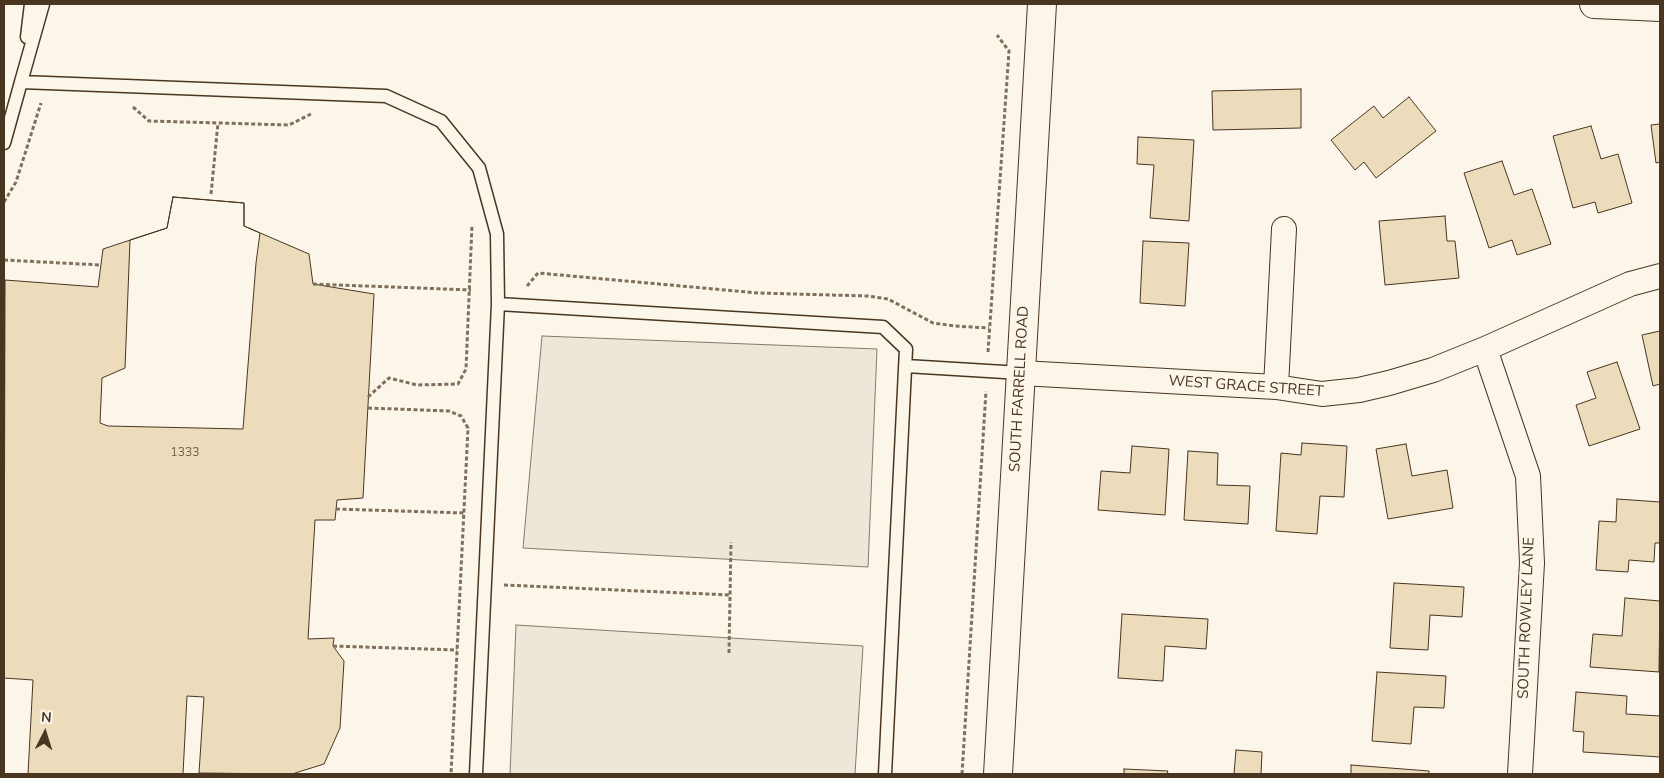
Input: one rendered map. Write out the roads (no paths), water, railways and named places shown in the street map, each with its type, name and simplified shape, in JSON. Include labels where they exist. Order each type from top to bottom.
[{"type":"street","name":"SOUTH FARRELL ROAD","points":[[998,774],[1042,4]]},
{"type":"street","points":[[1594,4],[1660,7]]},
{"type":"street","points":[[1276,387],[1284,229]]},
{"type":"street","name":"WEST GRACE STREET","points":[[1021,373],[1276,387],[1322,394],[1359,390],[1390,383],[1424,372],[1485,349],[1630,284],[1660,276]]},
{"type":"street","name":"SOUTH ROWLEY LANE","points":[[1485,349],[1528,476],[1532,563],[1520,774]]},
{"type":"lane","points":[[21,82],[31,4]]},
{"type":"lane","points":[[4,144],[43,4]]},
{"type":"lane","points":[[21,82],[386,96],[441,121],[479,168],[497,234],[498,304],[476,774]]},
{"type":"lane","points":[[498,304],[883,327],[906,349],[886,774]]},
{"type":"lane","points":[[906,366],[1021,373]]}]
